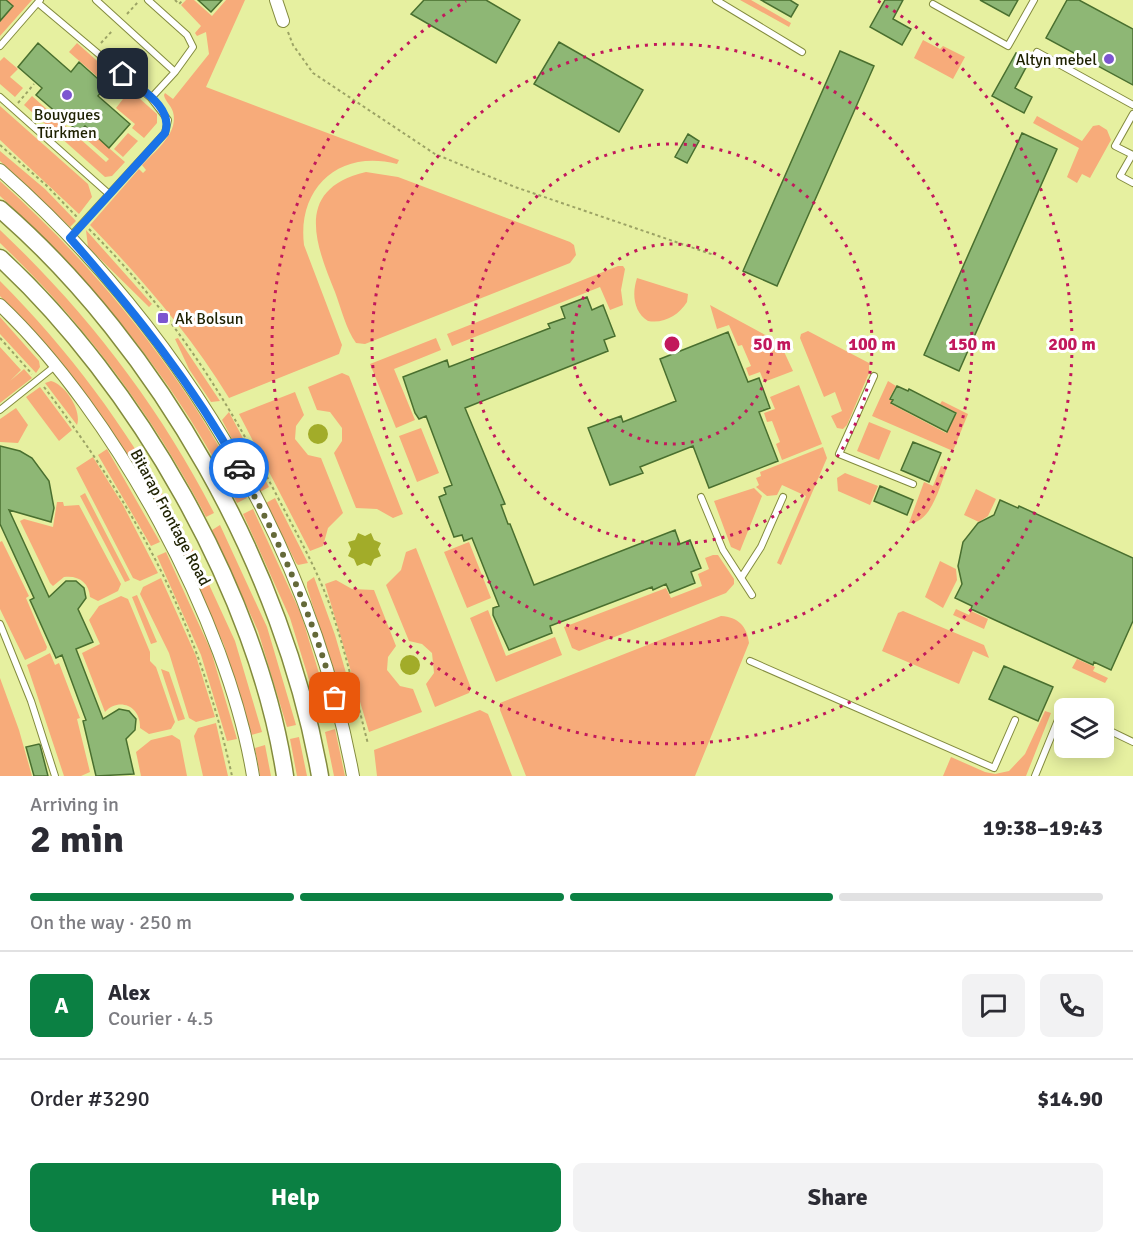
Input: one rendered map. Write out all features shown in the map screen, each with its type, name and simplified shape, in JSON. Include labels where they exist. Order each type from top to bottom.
[{"type":"main road","points":[[0,209],[49,255],[115,331],[164,399],[214,483],[262,577],[274,607],[305,704],[320,776]]},
{"type":"main road","points":[[0,258],[32,290],[102,372],[155,450],[186,504],[219,568],[254,654],[274,718],[285,776]]},
{"type":"street","points":[[276,0],[283,21]]},
{"type":"street","points":[[0,170],[70,238],[130,306],[209,414],[242,474],[306,607],[333,690],[353,776]]},
{"type":"street","name":"Bitarap Frontage Road","points":[[0,305],[55,366],[119,455],[175,555],[210,631],[231,685],[253,776]]},
{"type":"lane","points":[[96,0],[176,72]]},
{"type":"lane","points":[[148,0],[192,41],[191,52],[176,72],[151,98]]},
{"type":"lane","points":[[716,0],[802,52]]},
{"type":"lane","points":[[933,4],[1008,46],[1034,0]]},
{"type":"lane","points":[[0,46],[39,1],[151,98],[168,120],[165,133],[70,238]]},
{"type":"lane","points":[[1037,52],[1133,105]]},
{"type":"lane","points":[[0,98],[109,194]]},
{"type":"lane","points":[[1133,114],[1115,146],[1132,155],[1120,176],[1133,183]]},
{"type":"lane","points":[[0,410],[55,366]]},
{"type":"lane","points":[[874,376],[839,454],[913,484]]},
{"type":"lane","points":[[701,496],[723,550],[752,595]]},
{"type":"lane","points":[[741,578],[761,547],[783,497]]},
{"type":"lane","points":[[0,624],[31,701],[55,776]]},
{"type":"lane","points":[[750,661],[994,768],[1015,720]]},
{"type":"lane","points":[[1035,776],[1054,730]]},
{"type":"lane","points":[[1114,733],[1133,742]]},
{"type":"path","points":[[175,0],[179,4],[183,0]]},
{"type":"path","points":[[283,21],[293,45],[313,74],[435,154],[515,187],[714,255]]},
{"type":"path","points":[[20,100],[34,84]]},
{"type":"path","points":[[0,338],[37,380],[115,485],[164,578],[206,675],[232,776]]},
{"type":"shaded area","points":[[6,0],[32,0],[0,36],[0,22],[13,6]]},
{"type":"shaded area","points":[[186,0],[194,0],[212,16],[226,0],[245,0],[206,87],[399,160],[397,164],[376,161],[357,162],[341,168],[326,177],[315,190],[308,206],[304,224],[304,245],[342,345],[339,354],[229,398],[198,351],[164,307],[90,225],[139,169],[143,173],[146,170],[142,165],[165,141],[173,127],[173,112],[165,93],[173,99],[209,54],[206,32],[197,36],[195,33],[201,26],[181,5]]},
{"type":"shaded area","points":[[740,0],[751,0],[791,23],[789,27]]},
{"type":"shaded area","points":[[923,40],[940,49],[943,46],[965,57],[953,79],[914,58]]},
{"type":"shaded area","points":[[77,43],[157,114],[157,123],[144,138],[132,128],[135,124],[116,108],[123,99],[69,52]]},
{"type":"shaded area","points":[[4,57],[18,69],[10,77],[23,88],[15,97],[0,84],[0,61]]},
{"type":"shaded area","points":[[32,96],[106,162],[109,159],[80,134],[86,128],[125,162],[112,176],[105,177],[24,105]]},
{"type":"shaded area","points":[[0,106],[88,184],[92,197],[79,214],[0,140]]},
{"type":"shaded area","points":[[1037,116],[1082,141],[1093,126],[1099,125],[1107,130],[1111,140],[1090,178],[1082,174],[1077,183],[1067,177],[1079,148],[1033,123]]},
{"type":"shaded area","points":[[128,133],[138,141],[123,157],[114,149]]},
{"type":"shaded area","points":[[0,151],[45,189],[76,221],[70,227],[0,161]]},
{"type":"shaded area","points":[[366,172],[398,177],[570,242],[574,245],[576,255],[570,263],[365,344],[356,343],[321,255],[316,220],[319,205],[328,191],[343,180]]},
{"type":"shaded area","points":[[0,181],[72,251],[138,328],[197,410],[247,498],[237,503],[189,418],[162,377],[133,338],[69,264],[0,196]]},
{"type":"shaded area","points":[[0,230],[62,293],[119,362],[170,435],[214,513],[206,517],[163,442],[114,371],[60,305],[0,243]]},
{"type":"shaded area","points":[[86,230],[152,304],[149,307],[88,247]]},
{"type":"shaded area","points":[[618,266],[623,266],[625,269],[621,290],[623,305],[610,310],[600,287],[452,346],[447,334]]},
{"type":"shaded area","points":[[637,278],[688,294],[687,302],[670,318],[654,322],[648,321],[639,313],[635,302],[634,290]]},
{"type":"shaded area","points":[[0,281],[53,338],[100,398],[143,462],[182,529],[172,534],[136,470],[95,409],[50,352],[0,296]]},
{"type":"shaded area","points":[[710,305],[780,343],[793,371],[764,382],[760,372],[749,376],[746,368],[751,366],[742,345],[738,346],[729,325],[717,329]]},
{"type":"shaded area","points":[[0,317],[39,361],[40,367],[36,373],[0,334]]},
{"type":"shaded area","points":[[808,331],[869,363],[869,373],[847,425],[843,429],[837,428],[831,416],[842,411],[835,392],[824,397],[800,338],[801,334]]},
{"type":"shaded area","points":[[178,338],[220,401],[211,402],[189,369],[175,339]]},
{"type":"shaded area","points":[[436,338],[441,350],[394,369],[415,420],[396,428],[370,364]]},
{"type":"shaded area","points":[[0,347],[21,370],[10,381],[24,369],[32,378],[0,403]]},
{"type":"shaded area","points":[[342,373],[349,376],[403,514],[393,518],[377,509],[356,508],[334,453],[342,441],[342,428],[330,412],[317,410],[308,387]]},
{"type":"shaded area","points":[[51,381],[57,383],[72,399],[77,413],[77,425],[45,383]]},
{"type":"shaded area","points":[[888,381],[896,386],[889,399],[892,400],[891,404],[946,433],[957,413],[940,404],[942,401],[968,414],[953,451],[872,416]]},
{"type":"shaded area","points":[[799,385],[822,444],[782,460],[776,444],[780,442],[772,421],[767,422],[764,413],[775,409],[770,397]]},
{"type":"shaded area","points":[[40,387],[72,430],[59,441],[26,397]]},
{"type":"shaded area","points":[[295,392],[304,415],[296,426],[295,439],[308,455],[321,458],[343,513],[328,528],[323,546],[310,551],[239,414]]},
{"type":"shaded area","points":[[16,408],[28,425],[18,443],[0,442],[0,419]]},
{"type":"shaded area","points":[[229,412],[269,487],[260,492],[222,420]]},
{"type":"shaded area","points":[[869,422],[891,431],[879,460],[857,451]]},
{"type":"shaded area","points":[[318,424],[325,427],[328,434],[325,441],[318,444],[311,441],[308,434],[311,427]]},
{"type":"shaded area","points":[[421,428],[439,473],[417,482],[399,436]]},
{"type":"shaded area","points":[[823,447],[827,458],[781,565],[777,563],[806,496],[782,485],[777,495],[767,496],[756,487],[759,485],[756,478],[761,476],[760,472]]},
{"type":"shaded area","points":[[107,449],[160,542],[151,546],[98,455]]},
{"type":"shaded area","points":[[93,457],[123,505],[158,573],[140,581],[133,578],[76,468]]},
{"type":"shaded area","points":[[941,466],[947,468],[929,511],[917,522],[909,523],[924,482],[933,486]]},
{"type":"shaded area","points":[[845,473],[878,486],[870,505],[838,491],[837,478]]},
{"type":"shaded area","points":[[754,488],[762,496],[740,551],[731,547],[714,501]]},
{"type":"shaded area","points":[[976,489],[996,499],[988,516],[979,522],[964,515]]},
{"type":"shaded area","points":[[85,493],[130,580],[125,582],[80,496]]},
{"type":"shaded area","points":[[275,498],[308,563],[298,565],[296,563],[266,503]]},
{"type":"shaded area","points":[[57,502],[63,502],[64,506],[79,505],[121,584],[118,591],[98,601],[90,597],[88,588],[82,581],[74,577],[64,577],[53,586],[50,583],[20,521],[24,519],[53,527]]},
{"type":"shaded area","points":[[253,509],[301,614],[332,716],[321,719],[290,618],[243,514]]},
{"type":"shaded area","points":[[220,525],[267,627],[296,725],[287,727],[258,631],[212,530]]},
{"type":"shaded area","points":[[358,533],[365,536],[371,533],[374,540],[381,543],[378,549],[381,556],[374,559],[371,566],[364,563],[357,566],[354,559],[348,556],[351,549],[348,542],[355,540]]},
{"type":"shaded area","points":[[2,541],[29,596],[26,598],[47,647],[46,650],[25,660],[0,609],[0,542]]},
{"type":"shaded area","points":[[189,541],[235,641],[262,732],[251,735],[224,645],[179,546]]},
{"type":"shaded area","points":[[469,542],[491,598],[467,608],[444,552]]},
{"type":"shaded area","points":[[416,548],[471,688],[469,693],[435,707],[426,684],[434,673],[432,653],[422,644],[409,641],[386,585],[401,570],[406,552]]},
{"type":"shaded area","points":[[166,552],[211,651],[237,739],[227,741],[201,655],[157,556]]},
{"type":"shaded area","points":[[718,555],[734,579],[734,584],[726,593],[579,651],[572,648],[564,627],[666,588],[671,598],[702,586],[698,574],[709,569],[705,558]]},
{"type":"shaded area","points":[[940,561],[956,569],[957,580],[943,608],[925,597]]},
{"type":"shaded area","points":[[314,577],[335,635],[357,711],[346,714],[307,587],[307,582]]},
{"type":"shaded area","points":[[161,578],[196,656],[215,717],[196,722],[189,718],[169,653],[140,594],[143,587]]},
{"type":"shaded area","points":[[336,580],[352,589],[374,590],[396,646],[388,657],[387,670],[400,686],[413,689],[422,712],[369,732],[325,584]]},
{"type":"shaded area","points":[[137,595],[157,642],[151,644],[132,597]]},
{"type":"shaded area","points":[[121,596],[128,599],[150,652],[150,661],[156,667],[175,722],[171,729],[149,734],[140,728],[137,714],[128,706],[117,705],[105,712],[82,653],[100,644],[89,620],[99,606]]},
{"type":"shaded area","points":[[956,609],[969,615],[971,611],[988,619],[984,629],[953,615]]},
{"type":"shaded area","points":[[488,610],[506,656],[555,637],[562,655],[496,682],[470,618]]},
{"type":"shaded area","points":[[903,611],[984,645],[989,658],[973,651],[959,684],[882,651],[898,613]]},
{"type":"shaded area","points":[[721,616],[737,620],[744,627],[749,643],[695,776],[526,776],[500,710],[500,703]]},
{"type":"shaded area","points":[[50,653],[55,665],[59,663],[80,718],[77,719],[90,772],[81,776],[64,776],[27,665]]},
{"type":"shaded area","points":[[410,655],[417,658],[420,665],[417,672],[410,675],[403,672],[400,665],[403,658]]},
{"type":"shaded area","points":[[1077,659],[1095,667],[1093,671],[1108,678],[1105,683],[1072,668]]},
{"type":"shaded area","points":[[161,669],[169,672],[185,719],[178,721]]},
{"type":"shaded area","points":[[0,678],[19,730],[32,776],[0,776]]},
{"type":"shaded area","points":[[480,710],[488,714],[512,776],[377,776],[374,750]]},
{"type":"shaded area","points":[[1045,711],[1051,713],[1026,776],[943,776],[951,757],[985,772],[995,774],[1009,771],[1025,754]]},
{"type":"shaded area","points":[[216,723],[228,776],[203,776],[194,736],[198,728]]},
{"type":"shaded area","points":[[335,729],[345,776],[334,776],[325,732]]},
{"type":"shaded area","points":[[172,735],[180,740],[187,776],[141,776],[136,752],[151,740]]},
{"type":"shaded area","points":[[299,737],[307,776],[297,776],[290,739]]},
{"type":"shaded area","points":[[265,745],[271,776],[260,776],[255,748]]},
{"type":"building","points":[[0,0],[6,0],[13,6],[0,21]]},
{"type":"building","points":[[198,0],[222,0],[211,12]]},
{"type":"building","points":[[424,0],[486,0],[520,20],[496,63],[411,14]]},
{"type":"building","points":[[761,0],[790,0],[798,5],[791,17]]},
{"type":"building","points":[[885,0],[903,0],[893,19],[911,29],[902,45],[870,27]]},
{"type":"building","points":[[980,0],[1018,0],[1009,16]]},
{"type":"building","name":"Altyn mebel","points":[[1067,0],[1079,0],[1133,29],[1133,85],[1046,38]]},
{"type":"building","points":[[559,42],[643,90],[619,132],[534,84]]},
{"type":"building","name":"Bouygues Türkmen","points":[[38,43],[71,72],[79,62],[106,86],[98,96],[130,124],[109,148],[85,126],[79,132],[36,95],[42,88],[18,67]]},
{"type":"building","points":[[840,51],[874,66],[777,286],[743,271]]},
{"type":"building","points":[[1016,53],[1030,60],[1015,88],[1032,97],[1024,113],[992,96]]},
{"type":"building","points":[[1022,133],[1057,149],[959,371],[924,355]]},
{"type":"building","points":[[688,134],[699,141],[687,163],[675,157]]},
{"type":"building","points":[[587,297],[592,310],[603,305],[615,336],[604,340],[608,351],[465,408],[505,504],[501,505],[508,524],[510,524],[534,585],[675,530],[680,544],[690,540],[701,568],[691,572],[695,583],[670,593],[666,584],[653,590],[652,587],[550,626],[552,633],[509,650],[493,615],[493,608],[499,606],[472,538],[464,541],[462,535],[454,537],[439,497],[446,494],[444,488],[452,485],[426,416],[419,419],[415,413],[403,377],[447,360],[449,367],[550,328],[548,324],[565,318],[561,307]]},
{"type":"building","points":[[728,332],[748,382],[759,378],[770,408],[759,412],[778,461],[709,488],[693,446],[640,467],[643,473],[610,485],[588,428],[621,416],[623,422],[676,401],[660,359]]},
{"type":"building","points":[[897,386],[908,391],[909,389],[956,413],[947,432],[891,403],[893,400],[890,399]]},
{"type":"building","points":[[913,442],[941,453],[929,482],[901,470]]},
{"type":"building","points":[[0,446],[20,451],[32,458],[49,481],[54,508],[51,522],[9,510],[49,597],[66,581],[76,581],[84,588],[86,598],[78,609],[93,642],[76,649],[103,719],[119,709],[129,711],[136,719],[135,730],[126,739],[134,774],[96,776],[83,721],[86,720],[62,655],[56,658],[30,600],[34,598],[0,524]]},
{"type":"building","points":[[880,486],[913,500],[907,515],[874,501]]},
{"type":"building","points":[[1000,500],[1018,508],[1019,506],[1133,558],[1133,621],[1111,670],[1094,662],[1093,665],[971,609],[972,606],[955,598],[962,584],[958,566],[963,542],[978,523],[994,515]]},
{"type":"building","points":[[1004,666],[1053,687],[1038,721],[989,699]]},
{"type":"building","points":[[39,744],[48,776],[34,776],[26,747]]},
{"type":"way so far","points":[[239,468],[296,580],[335,698]]},
{"type":"place","name":"Altyn mebel","points":[[1109,59]]},
{"type":"place","name":"Bouygues Türkmen","points":[[67,95]]},
{"type":"place","name":"Ak Bolsun","points":[[163,318]]},
{"type":"route","points":[[123,74],[157,103],[168,120],[168,125],[165,133],[70,238],[130,306],[184,377],[209,414],[239,468]]}]
